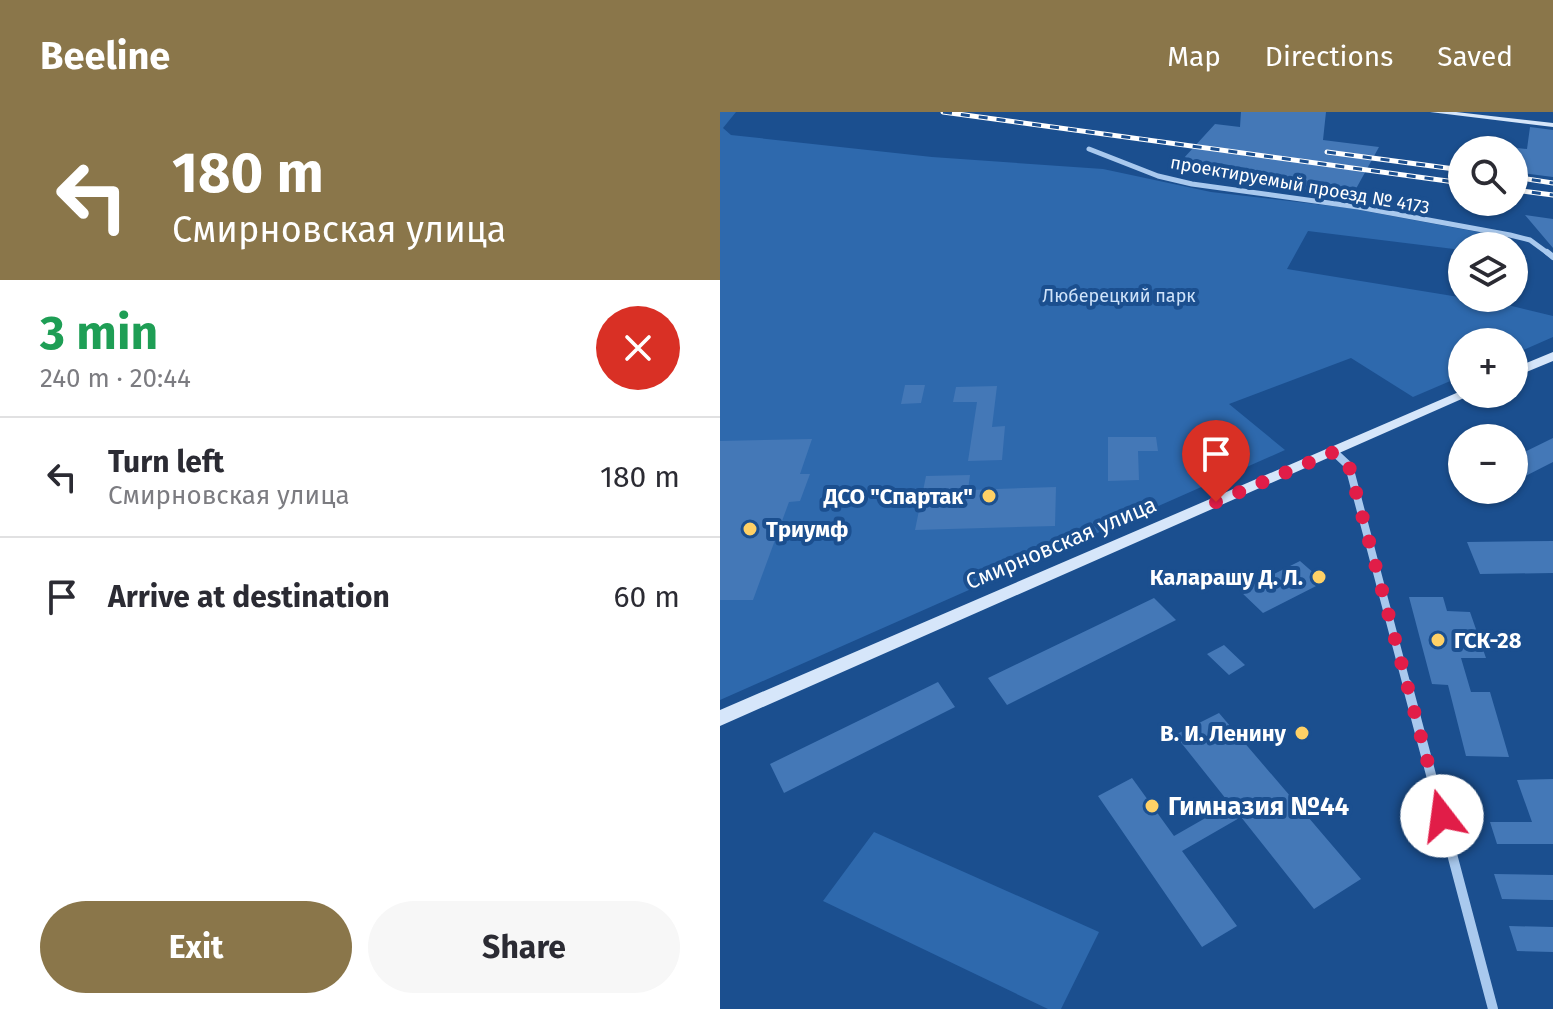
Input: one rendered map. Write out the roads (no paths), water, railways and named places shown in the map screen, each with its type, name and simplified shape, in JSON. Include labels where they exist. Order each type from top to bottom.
[{"type":"main road","points":[[1434,112],[1553,125]]},
{"type":"main road","points":[[1528,367],[1553,356]]},
{"type":"main road","name":"Смирновская улица","points":[[720,718],[1448,402]]},
{"type":"street","name":"проектируемый проезд № 4173","points":[[1089,149],[1108,152],[1141,170],[1170,179],[1231,191],[1357,207],[1510,235],[1530,240],[1553,257]]},
{"type":"street","points":[[1334,452],[1349,466],[1493,1009]]},
{"type":"railway","points":[[943,112],[1448,181]]},
{"type":"railway","points":[[1327,152],[1448,168]]},
{"type":"railway","points":[[1528,179],[1553,183]]},
{"type":"railway","points":[[1528,192],[1553,195]]},
{"type":"place","name":"ДСО \"Спартак\"","points":[[989,496]]},
{"type":"place","name":"Триумф","points":[[750,529]]},
{"type":"place","name":"Каларашу Д. Л.","points":[[1319,577]]},
{"type":"place","name":"ГСК-28","points":[[1438,640]]},
{"type":"place","name":"В. И. Ленину","points":[[1302,733]]},
{"type":"place","name":"Гимназия №44","points":[[1152,806]]},
{"type":"park label","name":"Люберецкий парк","points":[[1119,296]]}]
